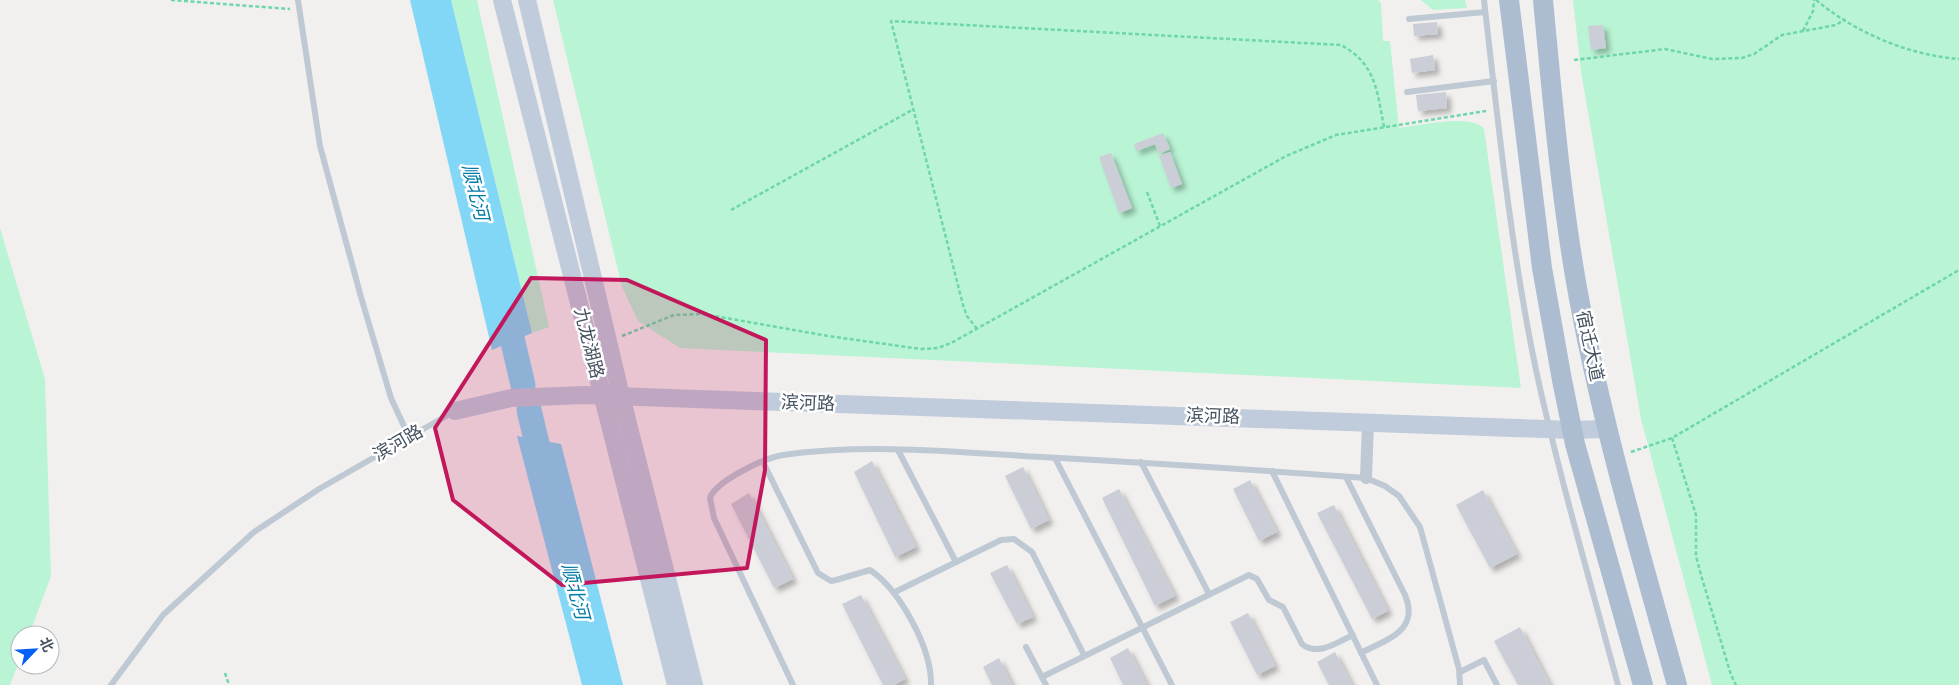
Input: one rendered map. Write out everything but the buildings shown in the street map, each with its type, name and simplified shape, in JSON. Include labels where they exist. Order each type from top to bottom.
[{"type":"main road","name":"宿迁大道","points":[[1509,0],[1542,268],[1572,430],[1642,685]]},
{"type":"main road","name":"宿迁大道","points":[[1543,0],[1558,148],[1576,282],[1607,429],[1677,685]]},
{"type":"street","name":"九龙湖路","points":[[502,0],[676,685]]},
{"type":"street","name":"九龙湖路","points":[[527,0],[621,396],[694,685]]},
{"type":"street","name":"滨河路","points":[[455,411],[511,398],[621,396],[1572,430],[1607,429]]},
{"type":"street","points":[[1366,478],[1368,422]]},
{"type":"lane","points":[[298,0],[320,146],[391,398],[409,437]]},
{"type":"lane","points":[[1484,0],[1520,280],[1550,429],[1618,685]]},
{"type":"lane","points":[[1409,19],[1485,12]]},
{"type":"lane","points":[[1407,92],[1494,81]]},
{"type":"lane","name":"滨河路","points":[[111,685],[163,615],[254,532],[319,489],[455,411]]},
{"type":"lane","points":[[793,685],[714,518],[710,506],[710,498],[717,486],[762,462],[781,456],[873,449],[1141,462],[1366,478],[1385,486],[1399,496],[1420,527],[1460,672],[1460,685]]},
{"type":"lane","points":[[898,450],[956,562]]},
{"type":"lane","points":[[1055,458],[1172,685]]},
{"type":"lane","points":[[762,462],[818,573],[831,581],[870,570],[895,592],[925,648],[930,666],[931,685]]},
{"type":"lane","points":[[1141,462],[1210,594]]},
{"type":"lane","points":[[1272,471],[1377,685]]},
{"type":"lane","points":[[1346,477],[1405,595],[1410,611],[1406,625],[1398,633],[1361,653]]},
{"type":"lane","points":[[895,592],[1002,540],[1008,538],[1021,542],[1032,552],[1084,655]]},
{"type":"lane","points":[[1042,677],[1243,578],[1253,576],[1269,600],[1283,607],[1306,648],[1311,650],[1325,648],[1353,635]]},
{"type":"lane","points":[[1026,647],[1046,685]]},
{"type":"lane","points":[[1460,672],[1484,660],[1497,685]]},
{"type":"path","points":[[172,0],[299,10]]},
{"type":"path","points":[[1803,31],[1813,11],[1815,0],[1845,20],[1880,39],[1921,53],[1959,59]]},
{"type":"path","points":[[1574,60],[1664,49],[1712,59],[1742,58],[1754,54],[1782,35],[1836,24],[1845,20]]},
{"type":"path","points":[[977,329],[967,316],[963,305],[891,21],[1341,46],[1358,54],[1368,70],[1376,89],[1384,127]]},
{"type":"path","points":[[731,210],[914,109]]},
{"type":"path","points":[[608,342],[674,315],[703,314],[828,336],[921,349],[938,348],[977,329],[1286,156],[1315,143],[1336,135],[1498,110]]},
{"type":"path","points":[[1147,192],[1160,226]]},
{"type":"path","points":[[1615,458],[1672,438],[1959,270]]},
{"type":"path","points":[[1672,438],[1696,515],[1696,556],[1731,675],[1736,685]]},
{"type":"path","points":[[225,674],[229,685]]},
{"type":"highlighted area","points":[[531,278],[627,280],[766,340],[765,470],[747,568],[562,585],[453,500],[435,428]]},
{"type":"green space","points":[[451,0],[477,0],[549,327],[532,333]]},
{"type":"green space","points":[[553,0],[1378,0],[1381,3],[1383,41],[1390,41],[1399,128],[1457,121],[1478,124],[1484,129],[1521,388],[680,348],[638,321],[622,287]]},
{"type":"green space","points":[[1421,0],[1465,0],[1467,8],[1433,10]]},
{"type":"green space","points":[[1573,0],[1959,0],[1959,685],[1712,685],[1641,419],[1581,72]]},
{"type":"green space","points":[[0,228],[45,379],[51,576],[33,625],[10,625],[10,675],[14,675],[10,685],[0,685]]},
{"type":"water","points":[[410,0],[451,0],[532,333],[492,350]]},
{"type":"water","points":[[517,436],[561,444],[623,685],[582,685]]},
{"type":"waterway","name":"顺北河","points":[[505,308],[523,385]]},
{"type":"waterway","name":"顺北河","points":[[529,410],[544,473]]}]
